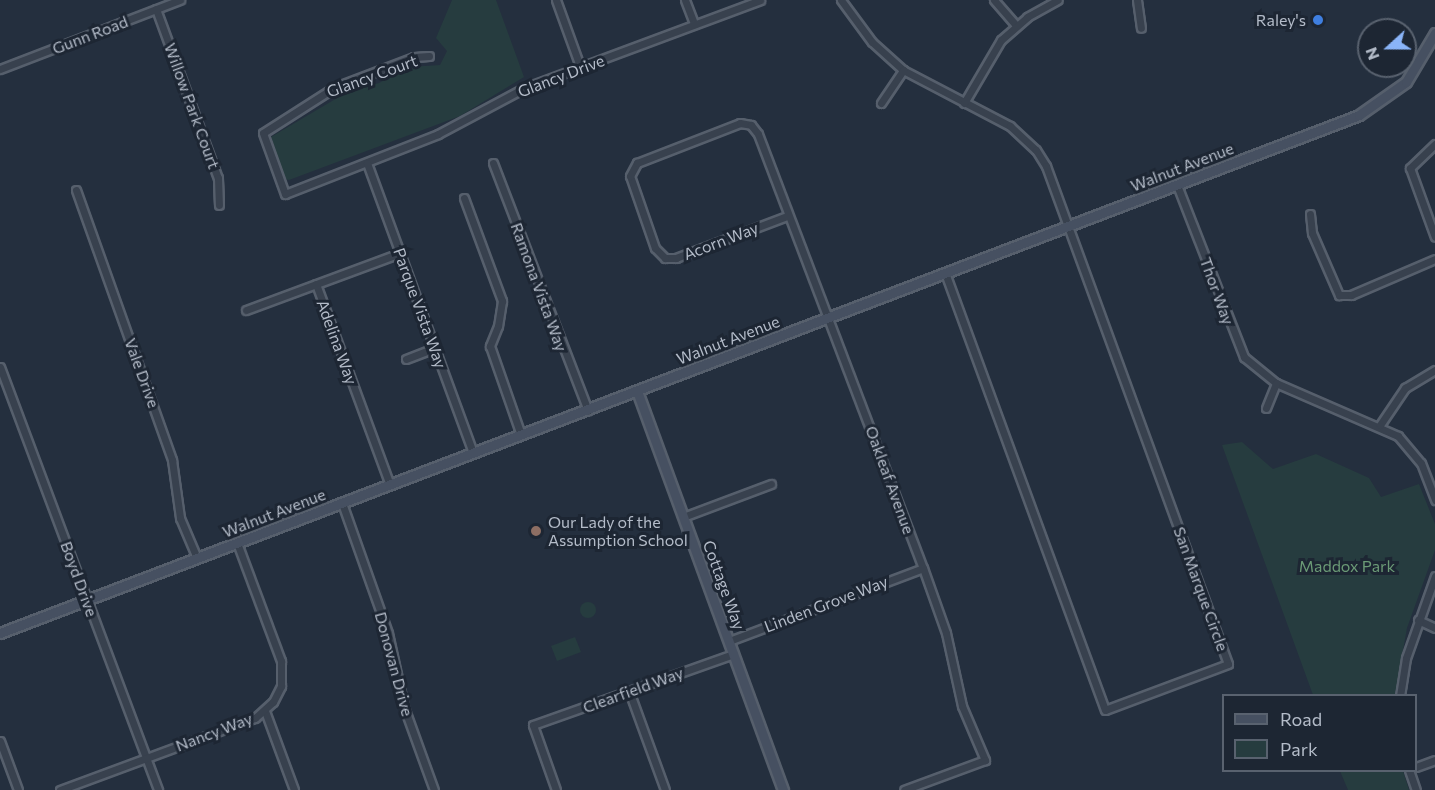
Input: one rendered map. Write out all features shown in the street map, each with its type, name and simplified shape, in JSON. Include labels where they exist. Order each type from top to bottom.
[{"type":"main road","name":"Walnut Avenue","points":[[0,633],[1372,109],[1410,78],[1435,33]]},
{"type":"main road","name":"Cottage Way","points":[[637,391],[783,790]]},
{"type":"street","name":"Gunn Road","points":[[0,69],[180,0]]},
{"type":"street","points":[[556,0],[581,69]]},
{"type":"street","points":[[685,0],[694,24]]},
{"type":"street","name":"Glancy Drive","points":[[367,163],[438,134],[524,88],[581,69],[760,0]]},
{"type":"street","points":[[841,0],[872,42],[903,70],[1010,126],[1036,150],[1070,226]]},
{"type":"street","points":[[994,0],[1016,25]]},
{"type":"street","points":[[964,103],[992,51],[1016,25],[1058,0]]},
{"type":"street","points":[[1137,0],[1140,28]]},
{"type":"street","name":"Willow Park Court","points":[[156,9],[218,178],[219,205]]},
{"type":"street","name":"Glancy Court","points":[[367,163],[285,194],[263,133],[335,87],[414,57],[429,57]]},
{"type":"street","points":[[881,103],[903,70]]},
{"type":"street","name":"Acorn Way","points":[[751,125],[740,123],[633,167],[630,182],[655,248],[665,258],[673,259],[787,216]]},
{"type":"street","name":"Oakleaf Avenue","points":[[751,125],[758,134],[946,633],[962,706],[985,760],[904,790]]},
{"type":"street","points":[[1435,144],[1410,168],[1435,237]]},
{"type":"street","name":"Parque Vista Way","points":[[367,163],[473,453]]},
{"type":"street","name":"Ramona Vista Way","points":[[494,163],[588,410]]},
{"type":"street","name":"Thor Way","points":[[1178,184],[1237,345],[1253,368],[1276,383],[1380,425],[1411,448],[1435,500]]},
{"type":"street","name":"Vale Drive","points":[[76,190],[172,460],[180,518],[197,558]]},
{"type":"street","points":[[464,198],[502,301],[498,326],[490,346],[521,435]]},
{"type":"street","points":[[1310,214],[1312,233],[1339,295],[1351,295],[1435,259]]},
{"type":"street","name":"San Marque Circle","points":[[945,273],[1105,710],[1228,663],[1070,226]]},
{"type":"street","name":"Adelina Way","points":[[390,485],[316,284],[400,253]]},
{"type":"street","points":[[246,310],[316,284]]},
{"type":"street","points":[[406,359],[435,348]]},
{"type":"street","name":"Boyd Drive","points":[[0,367],[158,790]]},
{"type":"street","points":[[1380,425],[1405,387],[1435,370]]},
{"type":"street","points":[[1266,408],[1276,383]]},
{"type":"street","points":[[683,517],[771,484]]},
{"type":"street","name":"Donovan Drive","points":[[342,503],[388,633],[405,710],[434,790]]},
{"type":"street","name":"Nancy Way","points":[[60,790],[265,711],[279,692],[282,668],[237,543]]},
{"type":"street","name":"Linden Grove Way","points":[[729,641],[922,568]]},
{"type":"street","points":[[1400,694],[1406,658],[1435,576]]},
{"type":"street","points":[[1418,620],[1435,628]]},
{"type":"street","name":"Clearfield Way","points":[[556,790],[533,725],[734,654]]},
{"type":"street","points":[[629,691],[665,790]]},
{"type":"street","points":[[265,711],[294,790]]},
{"type":"street","points":[[0,741],[18,790]]},
{"type":"street","points":[[1417,767],[1435,760]]},
{"type":"street","points":[[1409,772],[1416,790]]},
{"type":"green space","points":[[452,0],[496,0],[524,77],[460,116],[289,180],[285,179],[271,137],[349,91],[379,83],[409,67],[440,65],[447,51],[436,38]]},
{"type":"green space","name":"Maddox Park","points":[[1242,442],[1273,469],[1316,454],[1369,478],[1381,497],[1419,484],[1435,524],[1435,550],[1407,628],[1395,694],[1313,694],[1222,445]]},
{"type":"green space","points":[[585,602],[591,602],[596,610],[594,616],[585,618],[580,613],[580,607]]},
{"type":"green space","points":[[575,637],[581,652],[557,661],[551,646]]},
{"type":"green space","points":[[1340,772],[1403,772],[1409,790],[1348,790]]},
{"type":"place","name":"Raley's","points":[[1318,20]]},
{"type":"place","name":"Our Lady of the Assumption School","points":[[536,531]]}]
